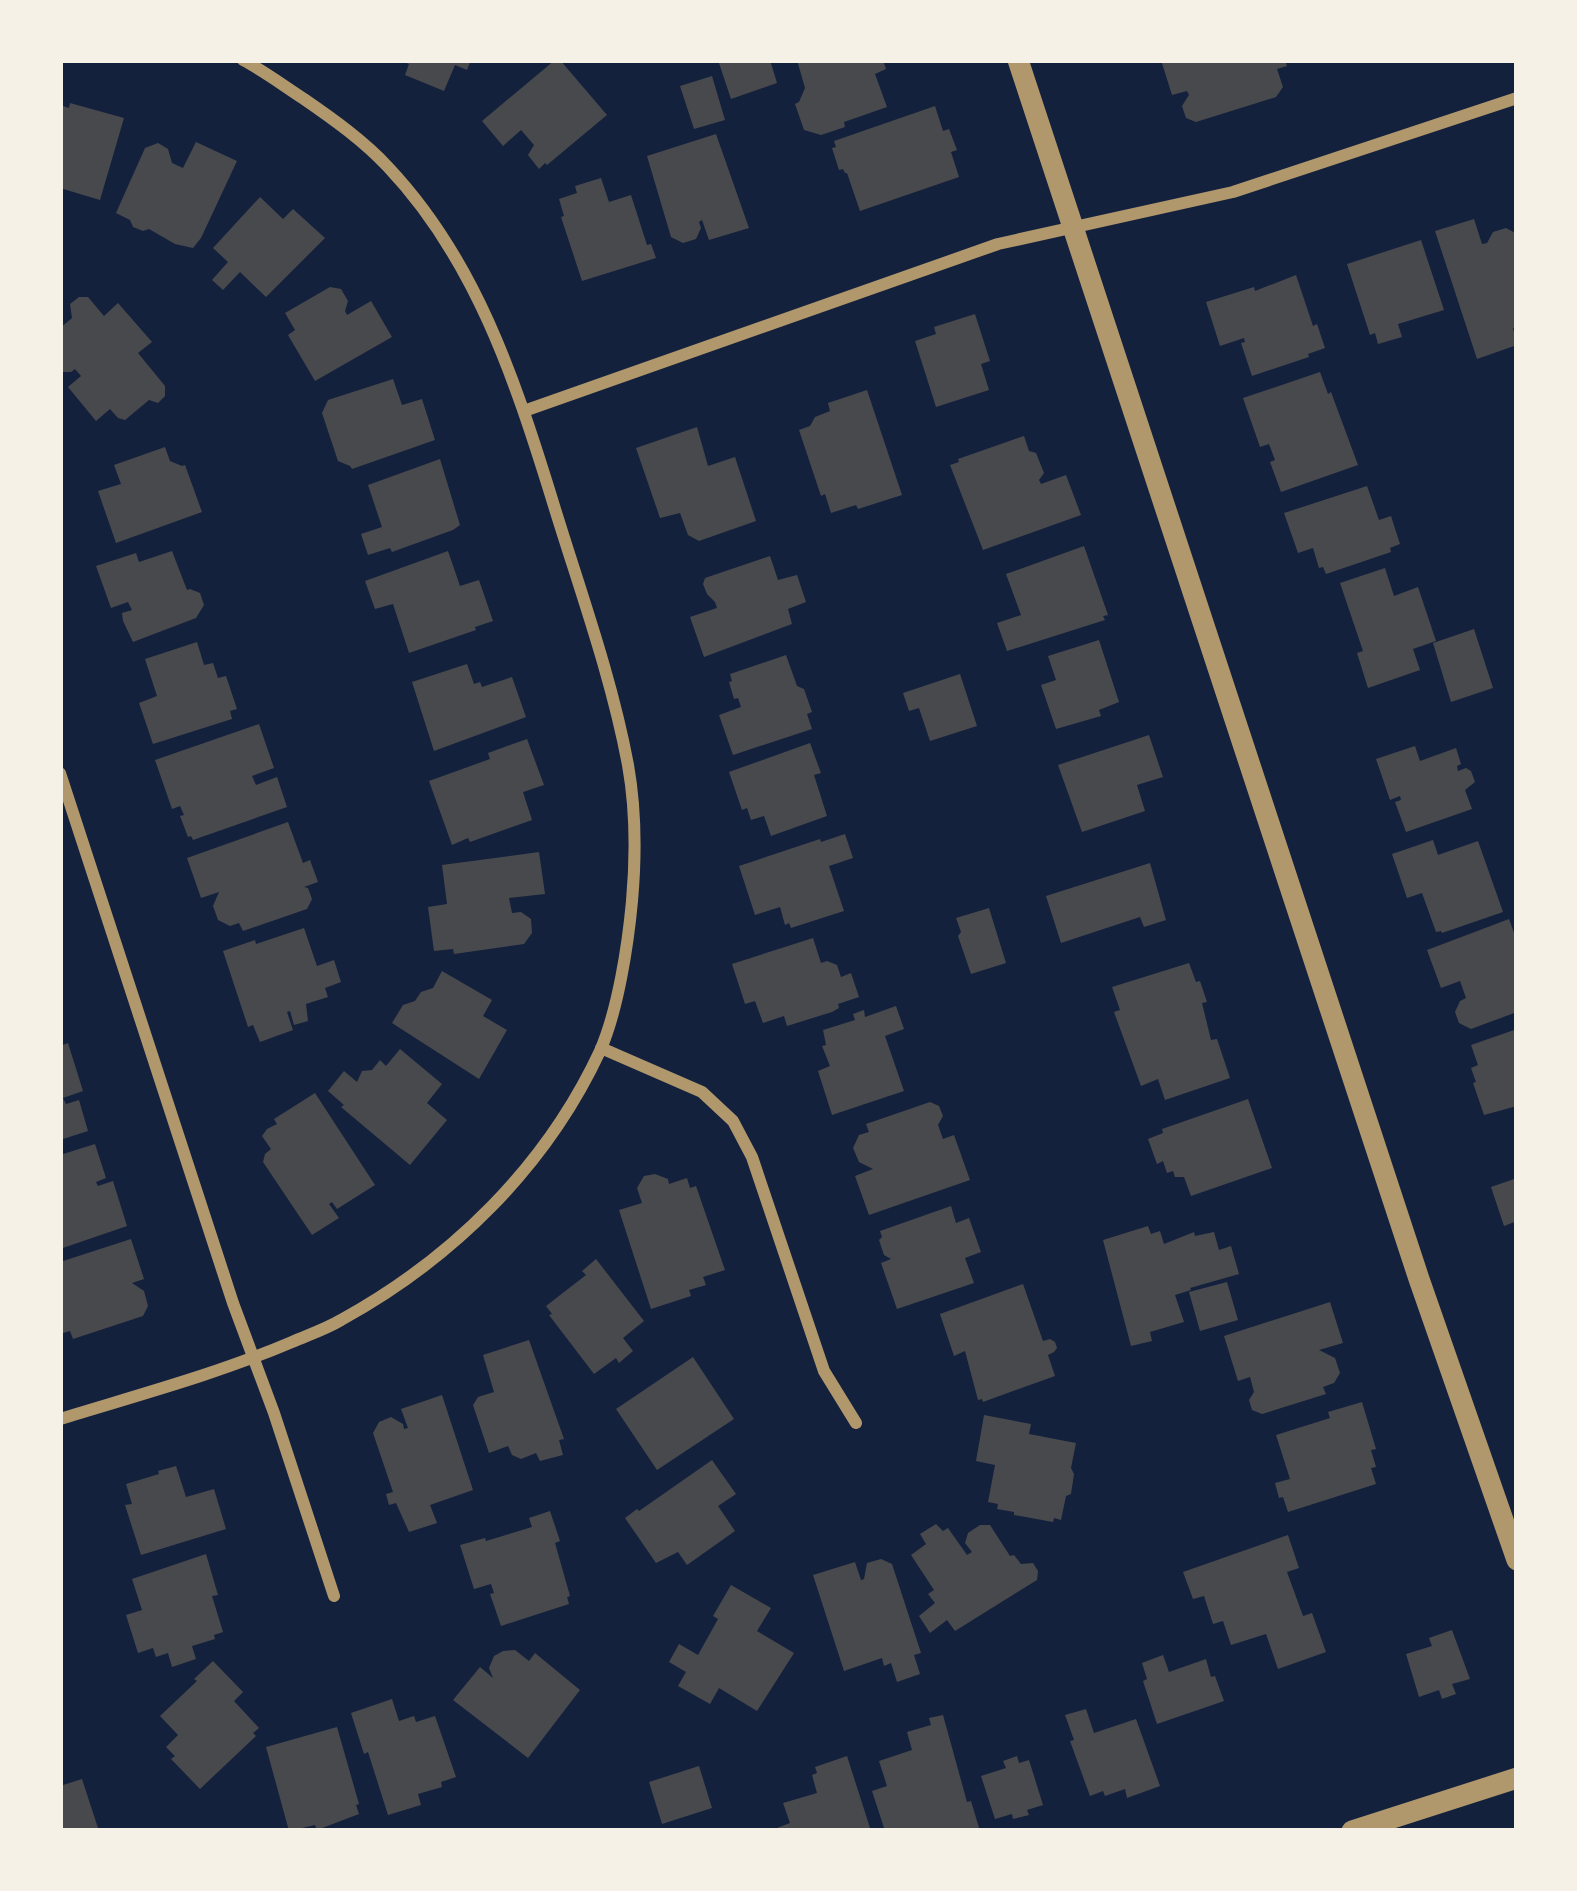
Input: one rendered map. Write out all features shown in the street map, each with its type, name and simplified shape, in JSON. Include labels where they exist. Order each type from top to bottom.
[{"type":"street","points":[[1018,60],[1411,1256],[1517,1560]]},
{"type":"street","points":[[60,1419],[254,1358],[338,1322],[452,1245],[495,1205],[555,1131],[601,1048],[629,926],[634,816],[628,765],[524,410],[491,323],[460,262],[387,165],[334,120],[250,61]]},
{"type":"street","points":[[524,410],[998,244],[1233,192],[1517,98]]},
{"type":"street","points":[[60,772],[334,1596]]},
{"type":"street","points":[[601,1048],[702,1092],[733,1121],[752,1157],[824,1371],[856,1423]]},
{"type":"street","points":[[1352,1831],[1517,1778]]},
{"type":"building","points":[[400,60],[471,60],[467,70],[455,65],[444,91],[405,75],[409,64]]},
{"type":"building","points":[[560,60],[607,115],[539,169],[528,155],[534,145],[521,130],[503,146],[482,121]]},
{"type":"building","points":[[718,60],[770,60],[777,83],[731,99]]},
{"type":"building","points":[[797,60],[883,60],[886,69],[875,74],[887,107],[821,135],[804,130],[795,104],[805,88]]},
{"type":"building","points":[[1161,60],[1285,60],[1287,66],[1277,69],[1283,87],[1276,97],[1196,122],[1186,118],[1182,106],[1187,91],[1172,95]]},
{"type":"building","points":[[712,76],[725,120],[694,129],[680,86]]},
{"type":"building","points":[[70,103],[124,118],[100,200],[60,188],[60,105],[69,108]]},
{"type":"building","points":[[935,106],[943,131],[949,129],[957,150],[951,152],[959,177],[860,211],[847,173],[839,170],[834,141]]},
{"type":"building","points":[[716,134],[749,228],[709,240],[702,220],[696,239],[683,243],[671,237],[647,156]]},
{"type":"building","points":[[196,142],[237,161],[193,248],[133,227],[116,213],[145,148],[158,143],[168,149],[172,163],[183,168]]},
{"type":"building","points":[[601,178],[609,202],[631,195],[656,258],[582,281],[559,199],[577,193],[575,186]]},
{"type":"building","points":[[260,197],[283,219],[293,209],[325,238],[266,297],[240,272],[223,290],[212,280],[228,262],[213,248]]},
{"type":"building","points":[[1474,219],[1482,244],[1493,232],[1506,228],[1517,234],[1517,327],[1513,328],[1517,345],[1477,359],[1435,231]]},
{"type":"building","points":[[1421,240],[1444,310],[1398,324],[1402,337],[1378,344],[1375,333],[1370,335],[1347,264]]},
{"type":"building","points":[[1296,275],[1325,348],[1252,376],[1241,343],[1244,338],[1220,346],[1206,302]]},
{"type":"building","points":[[330,287],[341,289],[348,301],[347,315],[371,301],[392,337],[315,381],[288,335],[295,330],[285,313]]},
{"type":"building","points":[[88,297],[104,316],[118,303],[152,342],[138,353],[165,386],[165,396],[158,403],[149,400],[125,420],[110,409],[96,421],[68,387],[81,376],[75,369],[60,372],[60,328],[72,318],[70,304]]},
{"type":"building","points":[[975,314],[990,361],[981,364],[989,390],[936,407],[915,341],[936,334],[934,327]]},
{"type":"building","points":[[1320,372],[1358,465],[1281,492],[1269,444],[1260,447],[1243,398]]},
{"type":"building","points":[[393,379],[402,405],[422,399],[435,440],[352,469],[338,461],[322,413],[328,400]]},
{"type":"building","points":[[867,390],[902,495],[831,513],[799,430],[830,411],[828,403]]},
{"type":"building","points":[[697,427],[708,466],[735,457],[756,521],[699,541],[688,535],[680,513],[660,518],[636,448]]},
{"type":"building","points":[[1024,436],[1044,473],[1041,484],[1066,475],[1081,515],[983,550],[950,465]]},
{"type":"building","points":[[165,447],[170,461],[185,465],[202,512],[116,543],[98,491],[121,484],[114,465]]},
{"type":"building","points":[[440,459],[460,525],[392,552],[390,548],[368,555],[361,534],[382,527],[368,485]]},
{"type":"building","points":[[1367,486],[1379,520],[1391,516],[1400,544],[1390,548],[1391,552],[1326,574],[1313,548],[1298,553],[1284,513]]},
{"type":"building","points":[[1084,546],[1108,615],[1103,616],[1105,620],[1007,651],[997,623],[1021,615],[1006,574]]},
{"type":"building","points":[[172,551],[187,590],[200,593],[204,605],[196,618],[133,642],[122,613],[132,610],[128,602],[111,608],[96,566],[136,553],[139,562]]},
{"type":"building","points":[[448,551],[460,586],[479,580],[493,621],[409,653],[393,604],[375,609],[365,581]]},
{"type":"building","points":[[770,556],[778,580],[797,575],[806,602],[788,609],[792,624],[704,657],[690,617],[717,608],[703,584],[705,578]]},
{"type":"building","points":[[1385,568],[1394,596],[1418,587],[1436,641],[1413,649],[1420,670],[1368,688],[1357,653],[1363,651],[1340,583]]},
{"type":"building","points":[[1474,629],[1493,688],[1451,702],[1433,643]]},
{"type":"building","points":[[1099,640],[1119,702],[1099,710],[1101,716],[1056,729],[1041,685],[1056,680],[1048,656]]},
{"type":"building","points":[[197,642],[204,665],[213,663],[218,678],[226,676],[237,709],[230,711],[232,719],[153,744],[139,703],[157,696],[145,659]]},
{"type":"building","points":[[786,655],[797,686],[804,689],[812,729],[733,755],[719,715],[741,707],[738,698],[734,699],[730,674]]},
{"type":"building","points":[[467,664],[474,684],[480,682],[482,687],[512,677],[526,717],[434,751],[412,682]]},
{"type":"building","points":[[960,674],[977,726],[930,741],[919,708],[909,711],[903,693]]},
{"type":"building","points":[[259,724],[274,768],[252,776],[256,785],[277,777],[287,807],[193,840],[180,806],[172,809],[155,760]]},
{"type":"building","points":[[1149,735],[1163,777],[1137,785],[1145,811],[1082,832],[1058,765]]},
{"type":"building","points":[[527,739],[544,785],[523,792],[532,820],[452,845],[429,781],[490,759],[488,753]]},
{"type":"building","points":[[810,743],[821,773],[814,775],[827,816],[771,836],[764,816],[751,820],[747,808],[742,810],[729,772]]},
{"type":"building","points":[[1415,746],[1420,761],[1456,748],[1458,771],[1471,771],[1475,782],[1465,790],[1472,809],[1406,832],[1395,802],[1400,796],[1390,800],[1376,759]]},
{"type":"building","points":[[288,822],[303,863],[310,860],[318,882],[304,887],[312,899],[307,909],[243,931],[239,923],[230,926],[218,920],[213,906],[219,892],[201,898],[187,858]]},
{"type":"building","points":[[845,834],[853,858],[829,866],[844,911],[791,928],[785,925],[780,907],[755,915],[739,866]]},
{"type":"building","points":[[1433,840],[1438,855],[1478,841],[1503,912],[1436,932],[1422,893],[1407,898],[1392,854]]},
{"type":"building","points":[[539,852],[545,894],[509,898],[512,913],[521,912],[531,919],[532,933],[524,944],[454,954],[453,949],[434,951],[428,907],[447,904],[442,865]]},
{"type":"building","points":[[1150,863],[1166,920],[1144,927],[1140,917],[1061,943],[1046,896]]},
{"type":"building","points":[[989,908],[1006,963],[971,974],[956,918]]},
{"type":"building","points":[[1509,919],[1517,941],[1517,1012],[1471,1029],[1459,1023],[1455,1012],[1466,998],[1460,981],[1441,988],[1427,950]]},
{"type":"building","points":[[304,928],[317,966],[334,960],[341,982],[325,988],[328,997],[306,1004],[308,1021],[294,1025],[287,1012],[293,1030],[260,1042],[253,1025],[248,1027],[223,951]]},
{"type":"building","points":[[813,938],[821,963],[837,965],[841,977],[851,973],[859,997],[838,1004],[832,1012],[787,1026],[784,1016],[763,1023],[755,1001],[745,1004],[732,964]]},
{"type":"building","points":[[1189,963],[1207,1002],[1202,1003],[1211,1040],[1217,1039],[1230,1078],[1165,1100],[1158,1079],[1141,1086],[1114,1012],[1120,1010],[1112,987]]},
{"type":"building","points":[[442,971],[492,1000],[483,1016],[507,1030],[479,1079],[392,1023],[403,1005],[433,988]]},
{"type":"building","points":[[896,1006],[904,1029],[885,1036],[904,1091],[832,1115],[818,1071],[830,1066],[822,1046],[826,1045],[823,1030],[855,1020],[853,1014],[864,1010],[865,1017]]},
{"type":"building","points":[[1517,1029],[1517,1106],[1484,1115],[1473,1083],[1471,1068],[1478,1065],[1471,1045]]},
{"type":"building","points":[[68,1043],[83,1091],[63,1098],[66,1104],[79,1100],[88,1131],[60,1140],[60,1046]]},
{"type":"building","points":[[400,1049],[442,1084],[427,1103],[447,1120],[410,1165],[328,1091],[344,1071],[357,1082],[362,1071],[372,1070],[380,1060],[386,1066]]},
{"type":"building","points":[[315,1093],[375,1185],[337,1209],[329,1204],[339,1218],[312,1235],[263,1162],[271,1149],[262,1136],[277,1124],[274,1119]]},
{"type":"building","points":[[1248,1099],[1272,1168],[1191,1196],[1184,1177],[1167,1173],[1163,1161],[1157,1164],[1148,1139],[1163,1133],[1162,1129]]},
{"type":"building","points":[[930,1102],[939,1106],[943,1116],[938,1125],[943,1139],[954,1135],[970,1180],[869,1215],[855,1176],[873,1169],[859,1162],[853,1148],[859,1135],[869,1132],[866,1124]]},
{"type":"building","points":[[95,1144],[106,1178],[96,1182],[98,1186],[113,1181],[127,1226],[60,1249],[60,1155]]},
{"type":"building","points":[[655,1174],[669,1184],[687,1178],[690,1188],[696,1186],[725,1270],[703,1277],[706,1285],[689,1290],[691,1296],[651,1309],[619,1210],[642,1203],[637,1188],[644,1176]]},
{"type":"building","points":[[1517,1178],[1517,1221],[1504,1226],[1491,1187]]},
{"type":"building","points":[[951,1206],[956,1223],[969,1218],[981,1252],[965,1258],[974,1283],[897,1309],[881,1263],[891,1259],[884,1255],[880,1231]]},
{"type":"building","points":[[1148,1226],[1151,1234],[1160,1231],[1164,1244],[1194,1232],[1195,1236],[1214,1232],[1219,1250],[1231,1246],[1239,1274],[1175,1295],[1184,1322],[1150,1332],[1152,1341],[1131,1346],[1103,1240]]},
{"type":"building","points":[[131,1239],[144,1279],[132,1283],[144,1291],[148,1306],[143,1316],[73,1339],[70,1331],[60,1334],[60,1262]]},
{"type":"building","points":[[596,1259],[644,1321],[623,1338],[633,1351],[594,1374],[546,1306],[586,1275],[582,1271]]},
{"type":"building","points":[[1227,1282],[1238,1320],[1200,1331],[1189,1292]]},
{"type":"building","points":[[1023,1284],[1043,1341],[1055,1342],[1057,1348],[1048,1355],[1055,1376],[983,1402],[978,1400],[965,1351],[954,1356],[940,1314]]},
{"type":"building","points":[[1330,1302],[1343,1343],[1319,1350],[1335,1358],[1340,1373],[1334,1383],[1323,1387],[1326,1394],[1262,1414],[1252,1410],[1250,1377],[1238,1381],[1224,1336]]},
{"type":"building","points":[[529,1340],[564,1439],[559,1440],[563,1455],[540,1461],[536,1453],[521,1459],[512,1455],[508,1446],[489,1453],[473,1405],[478,1397],[494,1392],[483,1355]]},
{"type":"building","points":[[693,1357],[734,1419],[657,1470],[616,1409]]},
{"type":"building","points":[[442,1395],[473,1490],[430,1505],[437,1523],[409,1532],[396,1503],[389,1505],[386,1494],[393,1492],[373,1433],[379,1422],[391,1417],[408,1428],[401,1409]]},
{"type":"building","points":[[1362,1402],[1376,1449],[1371,1450],[1376,1467],[1371,1468],[1376,1484],[1288,1512],[1275,1483],[1290,1479],[1276,1435]]},
{"type":"building","points":[[984,1415],[1031,1424],[1029,1434],[1076,1443],[1071,1494],[1066,1496],[1061,1520],[1014,1515],[988,1502],[995,1465],[976,1461]]},
{"type":"building","points":[[712,1460],[736,1494],[718,1506],[735,1531],[687,1565],[678,1552],[656,1563],[625,1518]]},
{"type":"building","points":[[176,1466],[186,1497],[214,1489],[226,1529],[141,1555],[125,1505],[132,1504],[126,1484]]},
{"type":"building","points":[[550,1511],[560,1541],[555,1543],[569,1604],[501,1626],[491,1584],[474,1589],[460,1545],[532,1527],[529,1518]]},
{"type":"building","points":[[936,1524],[943,1531],[948,1528],[967,1555],[972,1552],[965,1543],[968,1533],[990,1525],[1010,1556],[1021,1564],[1033,1563],[1037,1580],[955,1631],[947,1620],[930,1633],[919,1616],[935,1603],[928,1594],[934,1590],[911,1555],[926,1544],[920,1534]]},
{"type":"building","points":[[1288,1535],[1299,1568],[1287,1572],[1303,1616],[1312,1613],[1326,1652],[1278,1669],[1266,1634],[1231,1645],[1223,1621],[1213,1624],[1204,1596],[1193,1599],[1183,1572]]},
{"type":"building","points":[[206,1554],[223,1632],[192,1646],[196,1659],[172,1667],[168,1653],[156,1657],[153,1648],[138,1653],[126,1615],[142,1610],[132,1579]]},
{"type":"building","points":[[881,1559],[892,1564],[921,1653],[914,1655],[920,1674],[897,1682],[891,1663],[884,1666],[882,1658],[844,1671],[813,1575],[855,1562],[861,1580],[867,1563]]},
{"type":"building","points":[[731,1585],[771,1608],[757,1631],[794,1653],[757,1711],[719,1688],[710,1704],[678,1686],[686,1672],[669,1662],[679,1644],[698,1655]]},
{"type":"building","points":[[1452,1630],[1470,1679],[1452,1684],[1456,1694],[1442,1699],[1439,1690],[1419,1697],[1406,1654],[1432,1646],[1429,1638]]},
{"type":"building","points":[[515,1650],[529,1661],[535,1653],[580,1690],[528,1758],[453,1700],[480,1667],[493,1678],[489,1668],[494,1656]]},
{"type":"building","points":[[1163,1655],[1169,1672],[1206,1659],[1224,1701],[1157,1724],[1142,1663]]},
{"type":"building","points":[[213,1661],[243,1692],[234,1701],[259,1728],[200,1789],[171,1759],[175,1756],[166,1747],[178,1735],[160,1716]]},
{"type":"building","points":[[392,1699],[399,1721],[435,1716],[456,1777],[418,1794],[421,1805],[388,1815],[351,1713]]},
{"type":"building","points":[[1086,1709],[1094,1733],[1136,1719],[1160,1786],[1127,1798],[1125,1789],[1090,1796],[1065,1715]]},
{"type":"building","points":[[943,1715],[980,1831],[885,1831],[872,1791],[887,1786],[879,1761],[912,1750],[907,1732],[931,1725],[929,1718]]},
{"type":"building","points":[[337,1727],[359,1814],[317,1830],[315,1825],[289,1831],[266,1747]]},
{"type":"building","points":[[847,1756],[871,1831],[769,1831],[790,1823],[783,1803],[817,1793],[812,1775],[817,1773],[815,1767]]},
{"type":"building","points":[[1017,1756],[1019,1763],[1029,1760],[1043,1805],[1027,1810],[1029,1815],[995,1819],[981,1776],[1006,1768],[1003,1761]]},
{"type":"building","points":[[699,1766],[712,1808],[662,1824],[649,1782]]},
{"type":"building","points":[[82,1779],[99,1831],[60,1831],[60,1786]]}]
